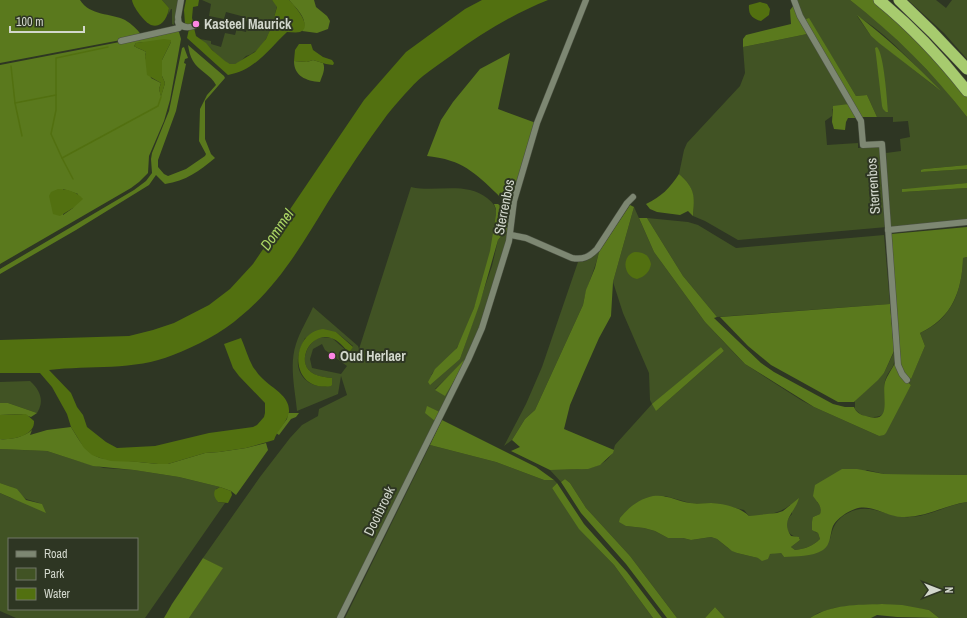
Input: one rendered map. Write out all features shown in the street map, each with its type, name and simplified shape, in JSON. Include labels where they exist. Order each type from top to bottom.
[{"type":"highway","points":[[879,0],[902,20],[936,55],[967,91]]},
{"type":"highway","points":[[899,0],[941,40],[967,69]]},
{"type":"street","points":[[121,41],[179,28],[178,22],[181,0]]},
{"type":"street","name":"Sterrenbos","points":[[440,416],[482,328],[511,235],[514,200],[537,123],[586,0]]},
{"type":"street","name":"Sterrenbos","points":[[794,0],[806,27],[861,122],[863,144],[882,144],[898,365],[902,374],[907,380]]},
{"type":"street","points":[[178,22],[182,26],[192,27]]},
{"type":"street","points":[[511,235],[526,238],[572,258],[586,258],[592,255],[597,249],[627,203],[633,197]]},
{"type":"street","points":[[888,230],[967,222]]},
{"type":"street","name":"Dooibroek","points":[[340,618],[440,416]]},
{"type":"green space","points":[[162,0],[180,0],[174,25],[172,24],[172,9],[168,15],[169,8]]},
{"type":"green space","points":[[202,0],[272,0],[277,6],[269,32],[261,46],[239,62],[230,64],[223,60],[200,39],[211,41],[211,44],[221,47],[225,33],[235,35],[237,28],[238,30],[246,32],[249,22],[245,21],[245,17],[226,12],[224,19],[209,16],[211,4]]},
{"type":"green space","points":[[795,0],[850,0],[878,22],[911,53],[944,88],[967,117],[967,165],[924,169],[921,172],[967,169],[967,183],[902,192],[967,188],[967,219],[892,227],[889,225],[886,153],[901,151],[900,139],[910,137],[908,121],[893,122],[893,117],[877,117],[867,95],[856,96],[809,19],[804,20]],"holes":[[[857,16],[890,40],[938,89],[871,36]]]},
{"type":"green space","points":[[908,0],[936,0],[946,8],[952,0],[967,0],[967,59],[944,33]]},
{"type":"green space","points":[[807,34],[849,104],[832,109],[832,116],[825,121],[827,145],[858,143],[858,148],[881,146],[887,227],[738,240],[705,221],[693,216],[694,204],[691,188],[679,174],[684,150],[687,143],[740,86],[745,73],[743,47]]},
{"type":"green space","points":[[411,187],[469,190],[490,200],[496,210],[496,222],[489,259],[476,302],[469,322],[456,349],[431,375],[460,359],[492,266],[498,240],[503,234],[509,231],[485,316],[467,359],[435,389],[445,395],[462,367],[440,412],[428,407],[435,421],[337,618],[189,618],[222,568],[203,558],[260,477],[302,425],[318,416],[319,409],[347,395],[341,376],[338,394],[297,411],[293,377],[294,352],[300,334],[313,307],[358,346],[359,349]],"holes":[[[336,332],[353,346],[349,353],[332,338],[319,337],[314,341],[310,345],[305,356],[306,367],[316,375],[332,378],[332,385],[321,386],[310,383],[302,376],[298,365],[299,354],[305,338]],[[322,344],[325,350],[347,366],[341,374],[312,368],[310,359],[313,349]]]},
{"type":"green space","points":[[634,207],[654,252],[705,322],[745,364],[814,407],[879,436],[911,385],[909,383],[925,346],[920,333],[940,320],[953,303],[960,282],[963,258],[967,257],[967,475],[884,474],[867,470],[817,502],[821,507],[821,512],[813,517],[815,532],[818,533],[820,539],[812,545],[799,550],[795,550],[791,547],[800,540],[800,538],[791,535],[786,525],[792,514],[790,505],[776,513],[749,516],[744,510],[712,503],[690,503],[665,496],[626,526],[655,531],[668,538],[683,538],[691,540],[711,537],[717,539],[737,553],[758,558],[777,552],[781,553],[784,557],[830,539],[834,527],[838,521],[844,515],[856,510],[872,510],[895,516],[911,517],[925,515],[953,505],[967,502],[967,618],[939,618],[929,610],[882,604],[834,608],[818,613],[810,618],[725,618],[715,607],[705,618],[677,618],[630,556],[586,508],[570,483],[565,479],[561,482],[550,470],[588,468],[605,461],[611,454],[615,445],[652,404],[650,400],[649,373],[623,313],[613,282]],"holes":[[[721,347],[724,351],[656,411]]]},
{"type":"green space","points":[[647,218],[688,222],[698,225],[736,248],[884,235],[890,304],[717,317],[683,276]]},
{"type":"green space","points":[[599,252],[583,305],[535,410],[525,419],[512,440],[504,446],[526,404],[542,367],[578,262],[586,261]]},
{"type":"green space","points":[[894,352],[894,362],[884,386],[886,405],[883,414],[878,417],[868,417],[862,415],[855,409],[855,401],[884,373]]},
{"type":"green space","points":[[30,381],[39,392],[41,400],[37,413],[8,403],[0,403],[0,382]]},
{"type":"green space","points":[[430,445],[496,462],[544,480],[554,480],[557,483],[552,488],[589,539],[614,565],[653,618],[345,618]]},
{"type":"green space","points":[[0,449],[47,451],[104,468],[134,470],[179,477],[220,487],[216,489],[218,502],[225,503],[145,618],[16,618],[0,611],[0,493],[11,498],[42,504],[26,499],[11,487],[0,483]]},
{"type":"shaded area","points":[[0,0],[80,0],[89,9],[95,12],[125,20],[130,23],[142,36],[0,63]]},
{"type":"shaded area","points":[[289,0],[314,0],[316,7],[327,16],[330,21],[328,29],[317,33],[302,31],[304,27],[303,18]]},
{"type":"shaded area","points":[[850,0],[873,0],[901,23],[967,96],[967,117],[941,85],[897,40]]},
{"type":"shaded area","points":[[794,5],[807,34],[743,47],[743,39],[746,35],[791,24],[790,10]]},
{"type":"shaded area","points":[[857,15],[921,71],[941,91],[871,36]]},
{"type":"shaded area","points":[[809,18],[856,96],[867,95],[877,117],[860,117],[804,20]]},
{"type":"shaded area","points":[[177,31],[179,32],[181,39],[170,100],[164,121],[149,156],[148,173],[131,188],[0,264],[0,65]],"holes":[[[171,42],[162,60],[162,76],[165,83],[161,96],[159,89],[161,83],[151,78],[145,56],[146,52],[134,46],[136,43]],[[63,189],[78,194],[73,208],[63,215]]]},
{"type":"shaded area","points":[[188,45],[225,78],[205,101],[205,139],[211,154],[215,158],[192,175],[173,183],[165,184],[156,175],[149,185],[0,274],[0,269],[134,190],[146,181],[152,173],[152,153],[169,111],[182,48],[184,47],[188,58],[185,59],[184,63],[186,64],[176,111],[158,160],[158,167],[168,176],[186,169],[205,156],[206,154],[199,141],[200,109],[207,95],[216,85],[211,78],[195,64],[190,55]]},
{"type":"shaded area","points":[[877,47],[882,58],[888,112],[883,109],[882,106],[875,48]]},
{"type":"shaded area","points":[[510,53],[498,109],[536,123],[512,208],[483,181],[459,164],[448,160],[427,156],[441,120],[453,102],[480,69]]},
{"type":"shaded area","points":[[313,60],[323,63],[324,65],[320,82],[302,77],[296,70],[294,61],[307,62]]},
{"type":"shaded area","points":[[849,104],[856,118],[848,118],[845,130],[834,129],[832,122],[833,106]]},
{"type":"shaded area","points":[[967,165],[967,169],[921,172],[921,170],[924,169]]},
{"type":"shaded area","points":[[679,174],[691,188],[693,193],[693,216],[688,211],[680,215],[657,212],[650,209],[646,204],[665,192]]},
{"type":"shaded area","points":[[967,183],[967,188],[902,192],[902,189]]},
{"type":"shaded area","points":[[494,204],[498,204],[510,214],[509,231],[503,234],[498,240],[480,303],[460,359],[430,385],[428,382],[435,369],[457,348],[474,308],[490,251],[496,215]]},
{"type":"shaded area","points":[[630,205],[634,207],[613,282],[611,316],[599,338],[570,405],[564,429],[614,450],[613,453],[600,465],[588,469],[550,470],[511,451],[520,447],[512,440],[525,419],[535,410],[583,305],[586,290],[595,268],[599,252]]},
{"type":"shaded area","points":[[639,218],[647,218],[683,276],[717,317],[714,318],[761,363],[774,372],[833,404],[845,407],[854,407],[860,414],[875,418],[883,413],[885,382],[895,363],[902,377],[911,385],[886,433],[879,436],[814,407],[745,364],[705,322],[654,252]]},
{"type":"shaded area","points":[[967,227],[967,257],[963,258],[960,282],[957,292],[953,302],[940,320],[920,333],[925,346],[911,379],[905,375],[901,365],[891,234]]},
{"type":"shaded area","points":[[890,304],[894,351],[884,373],[854,402],[838,402],[771,365],[748,346],[720,317]]},
{"type":"shaded area","points":[[721,347],[724,351],[656,411],[652,404]]},
{"type":"shaded area","points":[[467,359],[445,396],[435,390],[463,361]]},
{"type":"shaded area","points":[[0,403],[8,403],[37,413],[31,417],[22,414],[0,415]]},
{"type":"shaded area","points":[[427,406],[440,412],[435,421],[425,413]]},
{"type":"shaded area","points":[[288,413],[299,413],[296,417],[291,419],[279,435],[276,433],[287,419]]},
{"type":"shaded area","points":[[442,420],[536,467],[554,480],[544,480],[496,462],[430,445]]},
{"type":"shaded area","points":[[71,427],[86,449],[100,458],[168,464],[205,453],[246,448],[266,443],[268,450],[236,495],[231,491],[220,487],[179,477],[134,470],[93,466],[47,451],[0,449],[0,439],[17,438],[32,430],[30,435],[47,430]]},
{"type":"shaded area","points":[[842,469],[857,469],[884,474],[967,475],[967,502],[910,517],[891,515],[867,508],[855,509],[837,520],[833,526],[828,545],[823,550],[814,554],[799,556],[784,557],[781,553],[770,554],[768,559],[762,561],[758,558],[732,551],[717,539],[711,537],[691,540],[683,538],[668,538],[655,531],[626,526],[619,522],[620,518],[627,510],[639,501],[653,496],[667,497],[690,503],[726,505],[741,510],[749,516],[783,511],[799,498],[789,517],[787,525],[791,536],[799,537],[800,540],[791,547],[795,550],[802,549],[809,547],[820,539],[818,533],[812,530],[813,517],[820,514],[821,511],[813,496],[815,485]]},
{"type":"shaded area","points":[[565,479],[570,483],[586,508],[630,556],[677,618],[667,618],[626,564],[581,513],[561,482]]},
{"type":"shaded area","points":[[0,483],[17,489],[26,500],[42,504],[46,513],[0,493]]},
{"type":"shaded area","points":[[557,483],[584,524],[627,572],[662,618],[653,618],[614,565],[579,529],[552,488]]},
{"type":"shaded area","points":[[203,558],[223,568],[189,618],[164,618],[172,604]]},
{"type":"shaded area","points":[[882,604],[902,605],[929,610],[939,618],[877,615],[871,618],[810,618],[818,613],[845,606]]},
{"type":"shaded area","points":[[715,607],[725,618],[705,618]]},
{"type":"water","points":[[132,0],[162,0],[169,8],[166,18],[158,25],[151,25],[139,14]]},
{"type":"water","points":[[186,0],[199,0],[198,6],[193,7],[192,18],[194,25],[185,24],[184,10]]},
{"type":"water","points":[[272,0],[289,0],[302,16],[305,26],[304,29],[300,32],[287,32],[260,58],[246,69],[228,75],[187,38],[189,29],[194,28],[196,36],[206,43],[225,61],[230,64],[235,64],[255,52],[266,39],[277,7]]},
{"type":"water","name":"Dommel","points":[[482,0],[548,0],[522,11],[486,32],[433,68],[414,84],[399,100],[372,136],[279,277],[255,304],[234,322],[200,343],[158,360],[112,367],[49,370],[71,393],[77,407],[83,415],[87,427],[106,442],[117,448],[155,446],[209,433],[253,427],[257,425],[264,417],[265,403],[233,368],[224,344],[241,338],[253,367],[262,378],[284,397],[289,406],[288,416],[274,440],[246,448],[205,453],[168,464],[111,461],[92,455],[84,448],[71,427],[67,414],[52,387],[40,373],[0,373],[0,340],[129,336],[174,323],[209,305],[230,289],[253,264],[364,100],[406,52],[465,9]]},
{"type":"water","points":[[760,2],[767,4],[770,9],[769,15],[761,21],[751,16],[749,11],[749,5]]},
{"type":"water","points":[[164,39],[171,40],[171,42],[162,60],[162,76],[165,83],[161,97],[159,89],[161,83],[147,75],[146,52],[134,46],[136,43]]},
{"type":"water","points":[[299,44],[311,44],[313,50],[323,57],[332,60],[334,63],[333,65],[313,60],[307,62],[294,61],[295,50]]},
{"type":"water","points":[[58,189],[72,191],[83,199],[73,208],[60,216],[53,214],[49,196],[51,192]]},
{"type":"water","points":[[635,252],[646,255],[651,264],[646,274],[637,279],[629,274],[626,266],[627,257]]},
{"type":"water","points":[[323,329],[336,332],[353,347],[349,353],[336,340],[323,337],[317,339],[307,350],[305,363],[308,369],[316,375],[332,378],[331,386],[317,386],[307,381],[301,372],[298,362],[304,341],[312,333]]},
{"type":"water","points":[[26,414],[34,421],[31,430],[27,434],[11,439],[0,439],[0,415]]},
{"type":"water","points":[[220,487],[231,491],[232,495],[228,503],[218,502],[215,498],[215,490]]},
{"type":"waterway","points":[[108,47],[56,58],[56,110],[51,134],[62,158],[158,106],[161,97]]},
{"type":"waterway","points":[[11,66],[15,103],[56,95]]},
{"type":"waterway","points":[[15,103],[22,136]]},
{"type":"waterway","points":[[62,158],[73,179]]},
{"type":"place","name":"Kasteel Maurick","points":[[196,24]]},
{"type":"place","name":"Oud Herlaer","points":[[332,356]]}]
